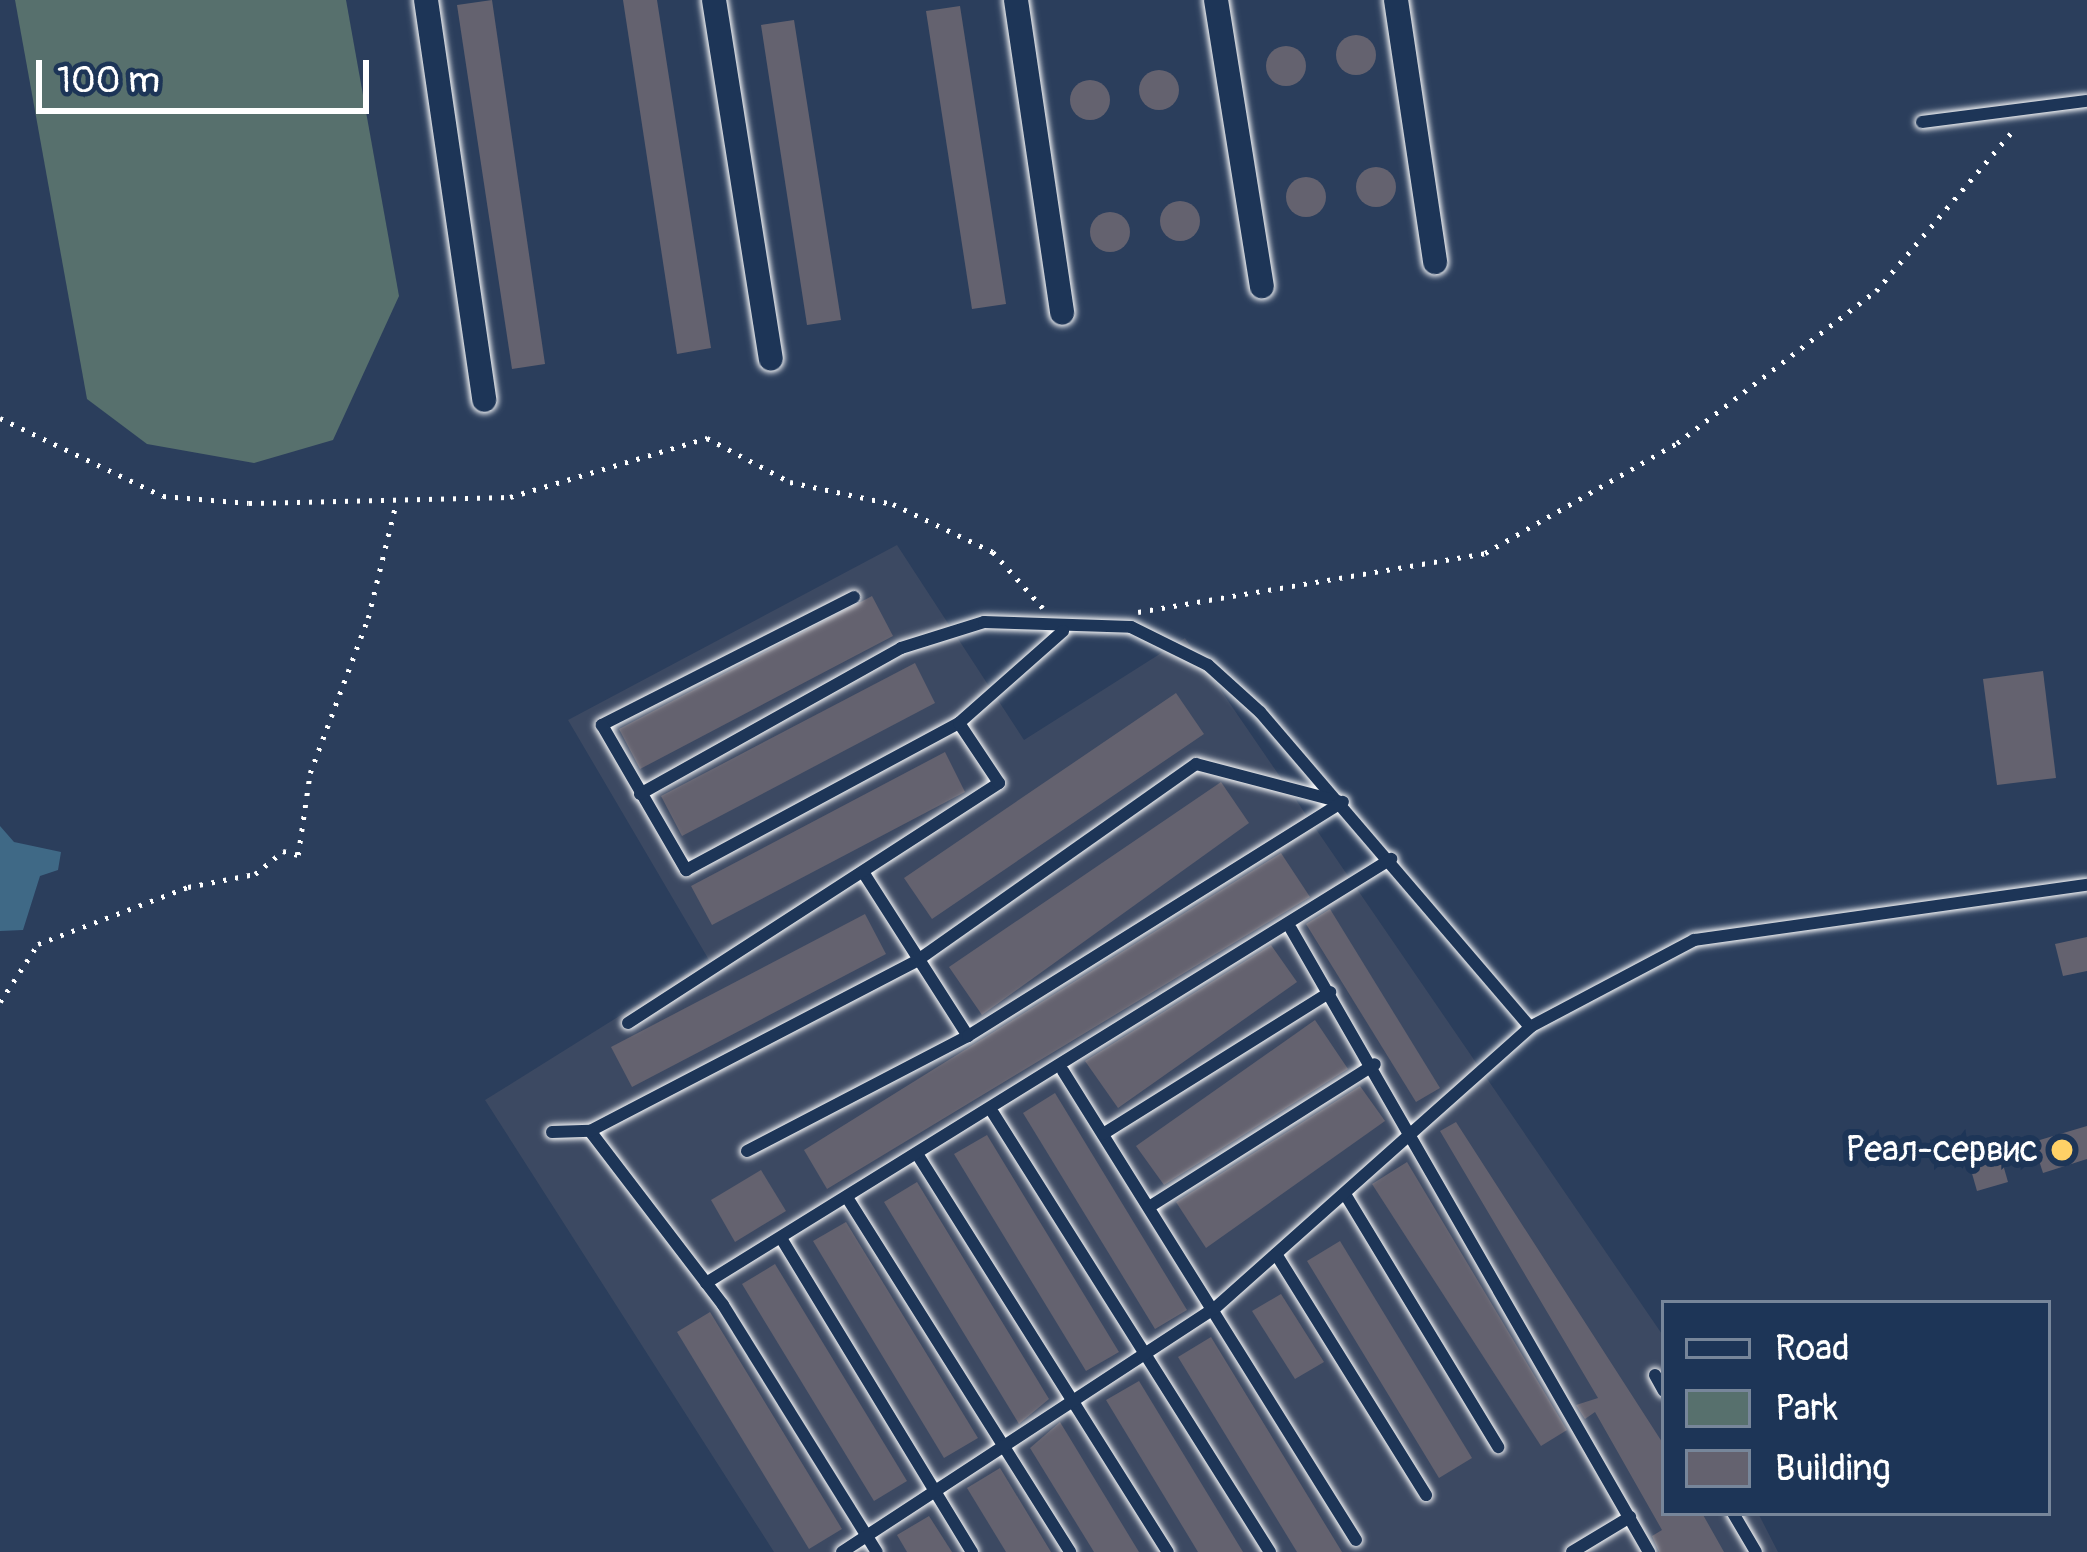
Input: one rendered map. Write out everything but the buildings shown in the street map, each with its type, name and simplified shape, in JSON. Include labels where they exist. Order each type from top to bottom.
[{"type":"street","points":[[426,0],[484,400]]},
{"type":"street","points":[[714,0],[772,359]]},
{"type":"street","points":[[1016,0],[1062,313]]},
{"type":"street","points":[[1216,0],[1262,286]]},
{"type":"street","points":[[1396,0],[1436,262]]},
{"type":"lane","points":[[1922,122],[2087,101]]},
{"type":"lane","points":[[854,596],[602,724],[686,870],[959,723],[1063,631]]},
{"type":"lane","points":[[640,794],[902,648],[984,622],[1063,631],[1131,627],[1208,664],[1343,802],[1530,1027]]},
{"type":"lane","points":[[628,1023],[999,783],[959,723]]},
{"type":"lane","points":[[551,1132],[590,1131],[918,960],[1196,764],[1343,802]]},
{"type":"lane","points":[[747,1151],[968,1036],[1343,802]]},
{"type":"lane","points":[[706,1283],[1063,1071],[1291,928],[1391,859]]},
{"type":"lane","points":[[863,872],[968,1036]]},
{"type":"lane","points":[[842,1552],[1214,1309],[1345,1194],[1410,1124],[1530,1027],[1694,940],[2087,885]]},
{"type":"lane","points":[[1291,928],[1410,1124],[1649,1552]]},
{"type":"lane","points":[[1103,1134],[1330,992]]},
{"type":"lane","points":[[1149,1208],[1375,1064]]},
{"type":"lane","points":[[1063,1071],[1356,1540]]},
{"type":"lane","points":[[993,1113],[1270,1552]]},
{"type":"lane","points":[[590,1131],[706,1283],[877,1552]]},
{"type":"lane","points":[[919,1156],[1168,1552]]},
{"type":"lane","points":[[1345,1194],[1498,1448]]},
{"type":"lane","points":[[848,1199],[1070,1552]]},
{"type":"lane","points":[[782,1238],[972,1552]]},
{"type":"lane","points":[[1276,1254],[1426,1495]]},
{"type":"lane","points":[[1655,1375],[1661,1386]]},
{"type":"lane","points":[[1735,1516],[1756,1552]]},
{"type":"lane","points":[[1572,1552],[1630,1517]]},
{"type":"path","points":[[1122,616],[1485,554],[1678,442],[1876,291],[2034,108]]},
{"type":"path","points":[[0,418],[163,496],[396,503],[510,497],[707,438],[790,482],[892,504],[993,552],[1063,631]]},
{"type":"path","points":[[0,1002],[38,944],[188,887],[255,874],[283,851],[298,855],[310,772],[368,619],[396,503]]},
{"type":"shaded area","points":[[897,545],[1024,740],[1185,638],[1661,1333],[1661,1516],[1760,1516],[1778,1552],[774,1552],[485,1100],[709,960],[568,720]]},
{"type":"shaded area","points":[[0,826],[14,842],[61,852],[58,870],[40,876],[23,930],[0,931]]},
{"type":"green space","points":[[15,0],[346,0],[399,296],[333,440],[254,463],[147,444],[87,399]]},
{"type":"place","name":"Реал-сервис","points":[[2062,1150]]}]
